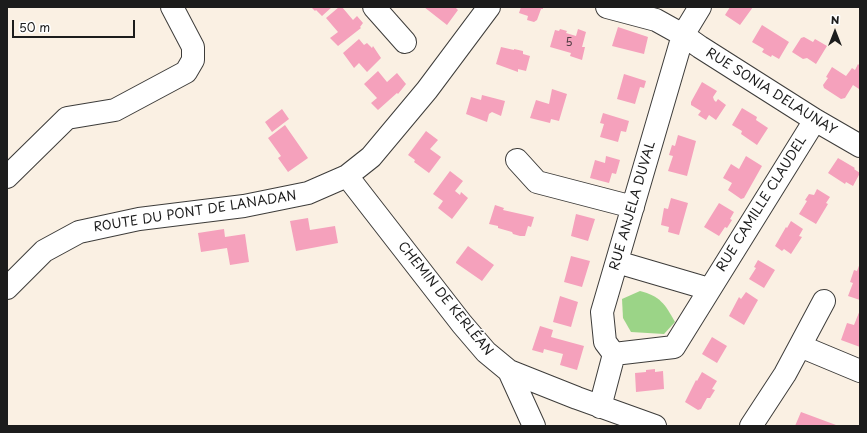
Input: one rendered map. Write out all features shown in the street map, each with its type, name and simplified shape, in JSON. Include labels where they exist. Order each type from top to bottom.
[{"type":"street","points":[[7,177],[67,118],[115,110],[186,72],[193,60],[194,48],[172,7]]},
{"type":"street","points":[[374,7],[405,42]]},
{"type":"street","name":"ROUTE DU PONT DE LANADAN","points":[[7,288],[44,251],[79,232],[139,219],[244,206],[308,193],[347,176],[371,157],[427,90],[489,7]]},
{"type":"street","name":"RUE SONIA DELAUNAY","points":[[607,7],[656,20],[683,35],[700,48],[815,120],[860,146]]},
{"type":"street","name":"RUE ANJELA DUVAL","points":[[614,354],[604,342],[602,312],[683,35],[700,7]]},
{"type":"street","name":"RUE CAMILLE CLAUDEL","points":[[614,354],[674,347],[815,120]]},
{"type":"street","points":[[517,160],[537,182],[633,207]]},
{"type":"street","name":"CHEMIN DE KERLÉAN","points":[[347,176],[462,324],[486,352],[509,371],[534,426]]},
{"type":"street","points":[[617,262],[709,289]]},
{"type":"street","points":[[751,426],[784,374],[824,301]]},
{"type":"street","points":[[800,346],[860,371]]},
{"type":"street","points":[[600,407],[614,354]]},
{"type":"street","points":[[509,371],[600,407],[654,426]]},
{"type":"green space","points":[[640,291],[657,298],[668,310],[675,322],[664,334],[631,332],[623,318],[622,299]]},
{"type":"building","points":[[311,7],[332,7],[322,16]]},
{"type":"building","points":[[339,7],[342,7],[353,20],[357,16],[363,23],[360,27],[361,28],[338,46],[330,38],[338,32],[326,18]]},
{"type":"building","points":[[424,7],[455,7],[458,10],[447,25]]},
{"type":"building","points":[[521,7],[543,7],[543,9],[541,9],[537,20],[534,22],[527,20],[528,16],[519,13]]},
{"type":"building","points":[[730,7],[753,7],[740,25],[725,15]]},
{"type":"building","points":[[762,25],[789,42],[779,59],[762,52],[764,49],[752,42]]},
{"type":"building","points":[[618,27],[648,37],[644,54],[612,46]]},
{"type":"building","points":[[560,29],[567,31],[566,33],[576,36],[578,29],[586,32],[582,47],[585,47],[582,60],[570,56],[571,53],[550,47],[555,30],[559,31]]},
{"type":"building","points":[[804,37],[813,42],[815,39],[827,46],[816,64],[807,58],[803,59],[792,52],[801,38]]},
{"type":"building","points":[[359,39],[364,45],[367,43],[372,48],[373,46],[381,58],[367,72],[359,63],[354,68],[343,53]]},
{"type":"building","points":[[501,47],[523,51],[523,54],[530,56],[526,71],[518,69],[518,72],[496,64]]},
{"type":"building","points":[[858,64],[860,66],[859,89],[853,85],[845,98],[841,99],[824,88],[823,85],[828,78],[826,77],[832,67],[846,76],[852,68],[855,70]]},
{"type":"building","points":[[378,71],[387,82],[397,73],[406,84],[398,94],[397,93],[378,110],[371,103],[377,98],[364,84]]},
{"type":"building","points":[[624,74],[646,81],[644,88],[640,87],[635,104],[617,99]]},
{"type":"building","points":[[702,82],[717,91],[713,97],[716,102],[718,99],[726,105],[716,120],[709,115],[706,120],[698,115],[701,111],[691,105],[691,102]]},
{"type":"building","points":[[552,89],[567,94],[559,121],[551,119],[550,123],[530,118],[536,100],[549,104]]},
{"type":"building","points":[[482,95],[505,101],[501,116],[492,112],[489,114],[487,122],[466,114],[471,97],[481,100]]},
{"type":"building","points":[[742,108],[757,117],[756,120],[768,128],[757,145],[741,134],[742,131],[732,125]]},
{"type":"building","points":[[282,109],[289,119],[272,132],[265,122]]},
{"type":"building","points":[[603,113],[629,121],[626,132],[621,131],[618,142],[600,137],[604,124],[600,123]]},
{"type":"building","points":[[285,125],[308,158],[288,172],[278,158],[281,156],[268,138]]},
{"type":"building","points":[[426,131],[438,140],[430,149],[441,157],[429,173],[414,162],[415,160],[408,155]]},
{"type":"building","points":[[678,135],[696,141],[687,176],[668,171],[673,156],[669,155],[672,145],[675,146]]},
{"type":"building","points":[[606,156],[620,160],[616,174],[612,173],[609,183],[590,178],[595,160],[605,163]]},
{"type":"building","points":[[746,156],[762,166],[744,198],[741,199],[728,190],[732,183],[723,178],[731,164],[739,169]]},
{"type":"building","points":[[838,158],[855,168],[854,169],[860,173],[853,186],[846,182],[845,184],[828,173]]},
{"type":"building","points":[[450,171],[463,181],[455,191],[460,195],[461,192],[468,198],[452,219],[438,208],[443,201],[433,194]]},
{"type":"building","points":[[817,189],[830,197],[826,203],[828,204],[816,224],[799,214],[807,201],[805,200],[809,194],[814,195]]},
{"type":"building","points":[[671,198],[688,203],[679,235],[668,232],[669,227],[661,225],[664,208],[668,209]]},
{"type":"building","points":[[719,203],[734,212],[730,219],[732,220],[727,228],[725,227],[719,236],[704,227]]},
{"type":"building","points":[[495,205],[504,208],[503,210],[534,217],[531,227],[528,226],[525,236],[513,234],[512,232],[498,228],[498,226],[489,224]]},
{"type":"building","points":[[576,214],[595,219],[588,241],[571,236]]},
{"type":"building","points":[[308,218],[310,230],[335,226],[338,243],[296,251],[290,221]]},
{"type":"building","points":[[791,221],[803,229],[799,236],[802,237],[791,254],[784,249],[782,251],[775,246]]},
{"type":"building","points":[[224,229],[225,237],[245,234],[249,262],[230,265],[227,248],[201,252],[198,233]]},
{"type":"building","points":[[468,246],[494,265],[482,281],[456,263]]},
{"type":"building","points":[[571,256],[590,261],[582,287],[564,282]]},
{"type":"building","points":[[758,260],[775,270],[764,288],[749,279],[756,268],[754,267]]},
{"type":"building","points":[[860,263],[860,300],[848,296],[853,283],[850,282],[854,270],[857,271]]},
{"type":"building","points":[[746,292],[758,300],[744,325],[729,316],[739,297],[741,299]]},
{"type":"building","points":[[560,296],[578,302],[571,327],[553,322]]},
{"type":"building","points":[[860,310],[860,347],[841,340],[847,323],[854,325]]},
{"type":"building","points":[[540,326],[553,330],[551,337],[584,346],[577,370],[560,365],[563,354],[544,349],[543,353],[532,350]]},
{"type":"building","points":[[712,337],[727,346],[717,363],[702,354]]},
{"type":"building","points":[[655,369],[655,372],[663,371],[664,389],[636,392],[635,373]]},
{"type":"building","points":[[702,372],[717,381],[712,389],[715,390],[710,398],[707,398],[701,409],[698,410],[685,402],[696,380],[697,381]]},
{"type":"building","points":[[801,412],[836,425],[836,426],[795,426]]}]
